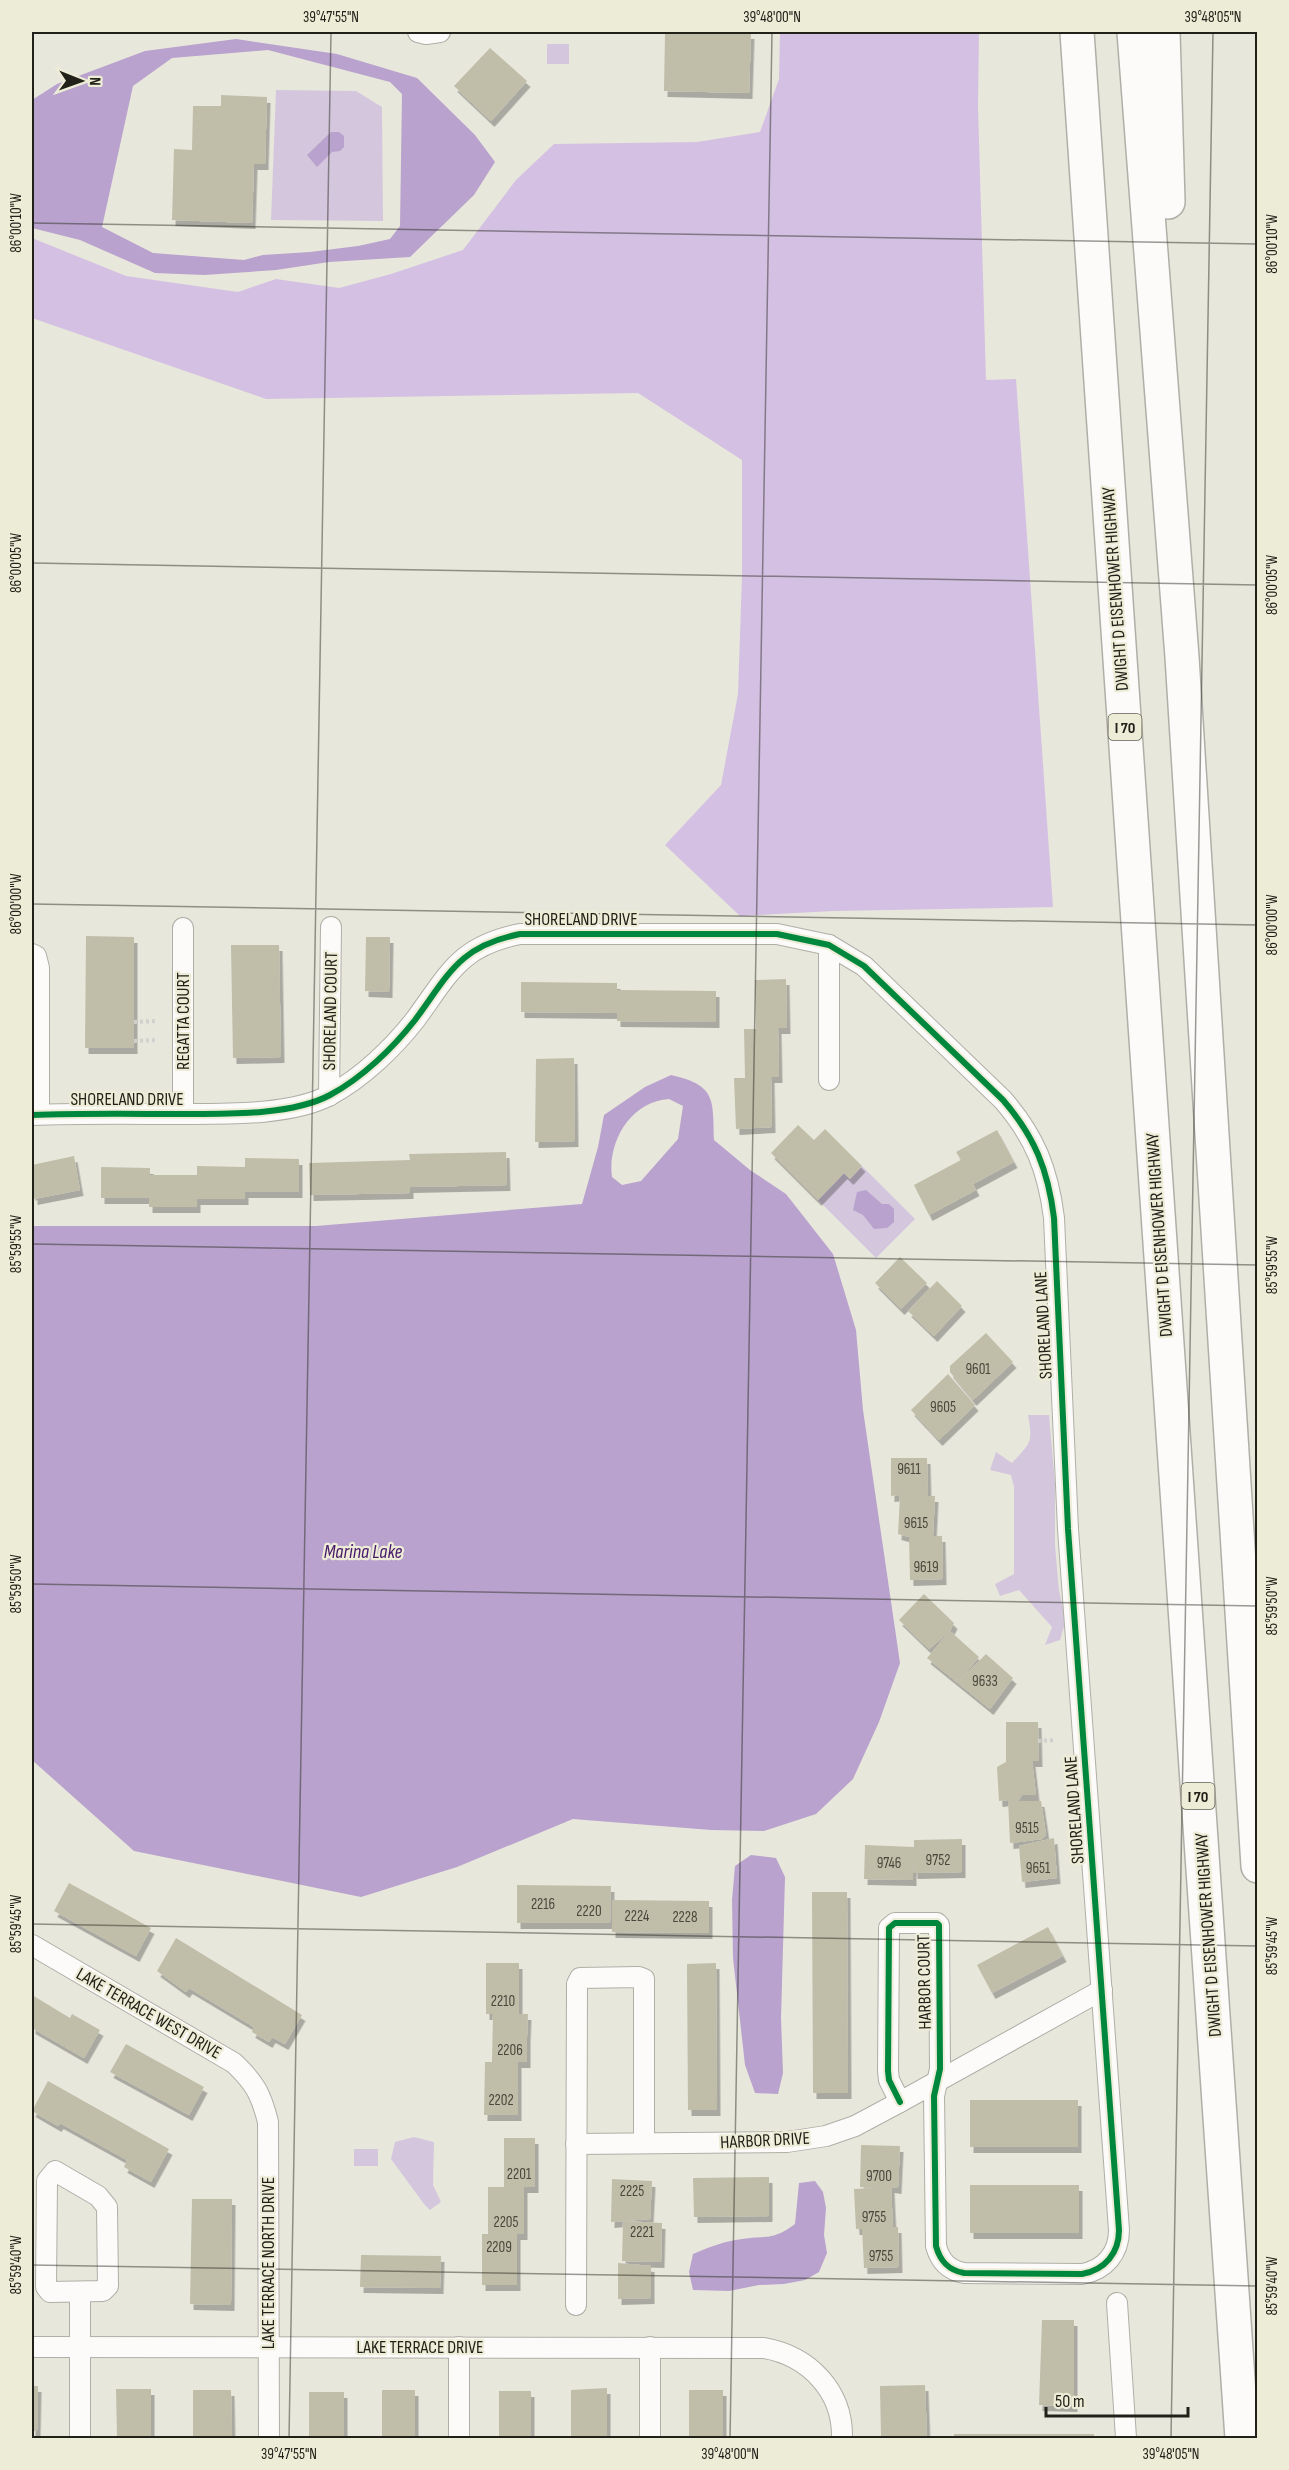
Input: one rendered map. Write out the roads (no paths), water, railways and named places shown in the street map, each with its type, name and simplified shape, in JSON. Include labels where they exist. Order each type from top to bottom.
[{"type":"highway","points":[[1060,32],[1074,182],[1107,474]]},
{"type":"highway","name":"DWIGHT D EISENHOWER HIGHWAY","points":[[1077,32],[1242,2439]]},
{"type":"highway","points":[[1134,32],[1182,657],[1257,1866]]},
{"type":"highway","points":[[1163,32],[1182,657]]},
{"type":"street","name":"SHORELAND COURT","points":[[329,1096],[331,927]]},
{"type":"street","name":"REGATTA COURT","points":[[183,928],[183,1114]]},
{"type":"street","name":"SHORELAND DRIVE","points":[[35,1115],[261,1111],[329,1096],[366,1070],[386,1052],[416,1018],[453,967],[468,955],[493,941],[520,934],[777,934],[829,945],[864,966],[1003,1100],[1029,1135],[1044,1167],[1049,1185]]},
{"type":"street","points":[[829,945],[829,1080]]},
{"type":"street","points":[[32,954],[36,956],[39,968],[35,1115]]},
{"type":"street","name":"SHORELAND LANE","points":[[945,2264],[964,2272],[1082,2274],[1100,2268],[1110,2260],[1116,2249],[1119,2230],[1068,1529],[1054,1218],[1049,1185]]},
{"type":"street","name":"HARBOR COURT","points":[[900,2102],[889,2080],[888,2071],[889,1928],[895,1923],[937,1923],[939,1925],[940,2069],[934,2096],[936,2246],[938,2256],[945,2264]]},
{"type":"street","name":"LAKE TERRACE WEST DRIVE","points":[[32,1945],[230,2060],[251,2078],[258,2090]]},
{"type":"street","points":[[576,2305],[577,1984],[583,1978],[639,1977],[644,1979],[644,2144]]},
{"type":"street","name":"HARBOR DRIVE","points":[[576,2144],[787,2142],[810,2139],[855,2126],[1102,1990]]},
{"type":"street","name":"LAKE TERRACE NORTH DRIVE","points":[[258,2090],[268,2122],[269,2439]]},
{"type":"street","points":[[55,2171],[98,2196],[107,2207],[108,2286],[103,2291],[80,2292],[50,2292],[46,2287],[47,2181],[55,2171]]},
{"type":"street","points":[[80,2292],[80,2439]]},
{"type":"street","points":[[1117,2303],[1126,2439]]},
{"type":"street","name":"LAKE TERRACE DRIVE","points":[[32,2347],[764,2348],[781,2352],[805,2364],[819,2376],[834,2399],[842,2439]]},
{"type":"street","points":[[459,2347],[459,2439]]},
{"type":"street","points":[[650,2348],[650,2439]]},
{"type":"water","points":[[236,39],[337,54],[417,78],[475,135],[495,162],[474,195],[410,257],[329,262],[276,270],[204,275],[155,273],[80,240],[32,228],[32,100],[57,84],[145,51]],"holes":[[[268,50],[390,82],[402,94],[400,226],[390,239],[358,246],[263,255],[244,260],[153,253],[102,227],[133,86],[172,58]]]},
{"type":"water","points":[[331,132],[339,132],[344,136],[344,147],[340,151],[332,152],[317,167],[307,155]]},
{"type":"water","name":"Marina Lake","points":[[671,1075],[686,1079],[704,1089],[712,1104],[714,1140],[750,1170],[786,1194],[833,1254],[856,1330],[863,1410],[900,1663],[879,1722],[853,1779],[816,1814],[764,1831],[711,1830],[573,1819],[457,1867],[361,1897],[134,1851],[32,1760],[32,1226],[316,1226],[582,1204],[598,1147],[604,1115],[645,1087]],"holes":[[[669,1099],[683,1106],[678,1139],[641,1181],[622,1185],[612,1177],[613,1150],[624,1126],[633,1115],[655,1101]]]},
{"type":"water","points":[[866,1190],[882,1204],[889,1204],[894,1209],[894,1222],[887,1228],[874,1229],[863,1215],[853,1210],[857,1192]]},
{"type":"water","points":[[751,1855],[776,1858],[785,1877],[781,2018],[783,2073],[778,2094],[755,2093],[745,2065],[733,1958],[732,1900],[735,1866]]},
{"type":"water","points":[[815,2181],[823,2192],[826,2208],[824,2235],[827,2253],[819,2272],[805,2280],[784,2284],[759,2285],[729,2291],[693,2290],[689,2272],[693,2254],[723,2243],[781,2233],[795,2224],[799,2183]]}]
